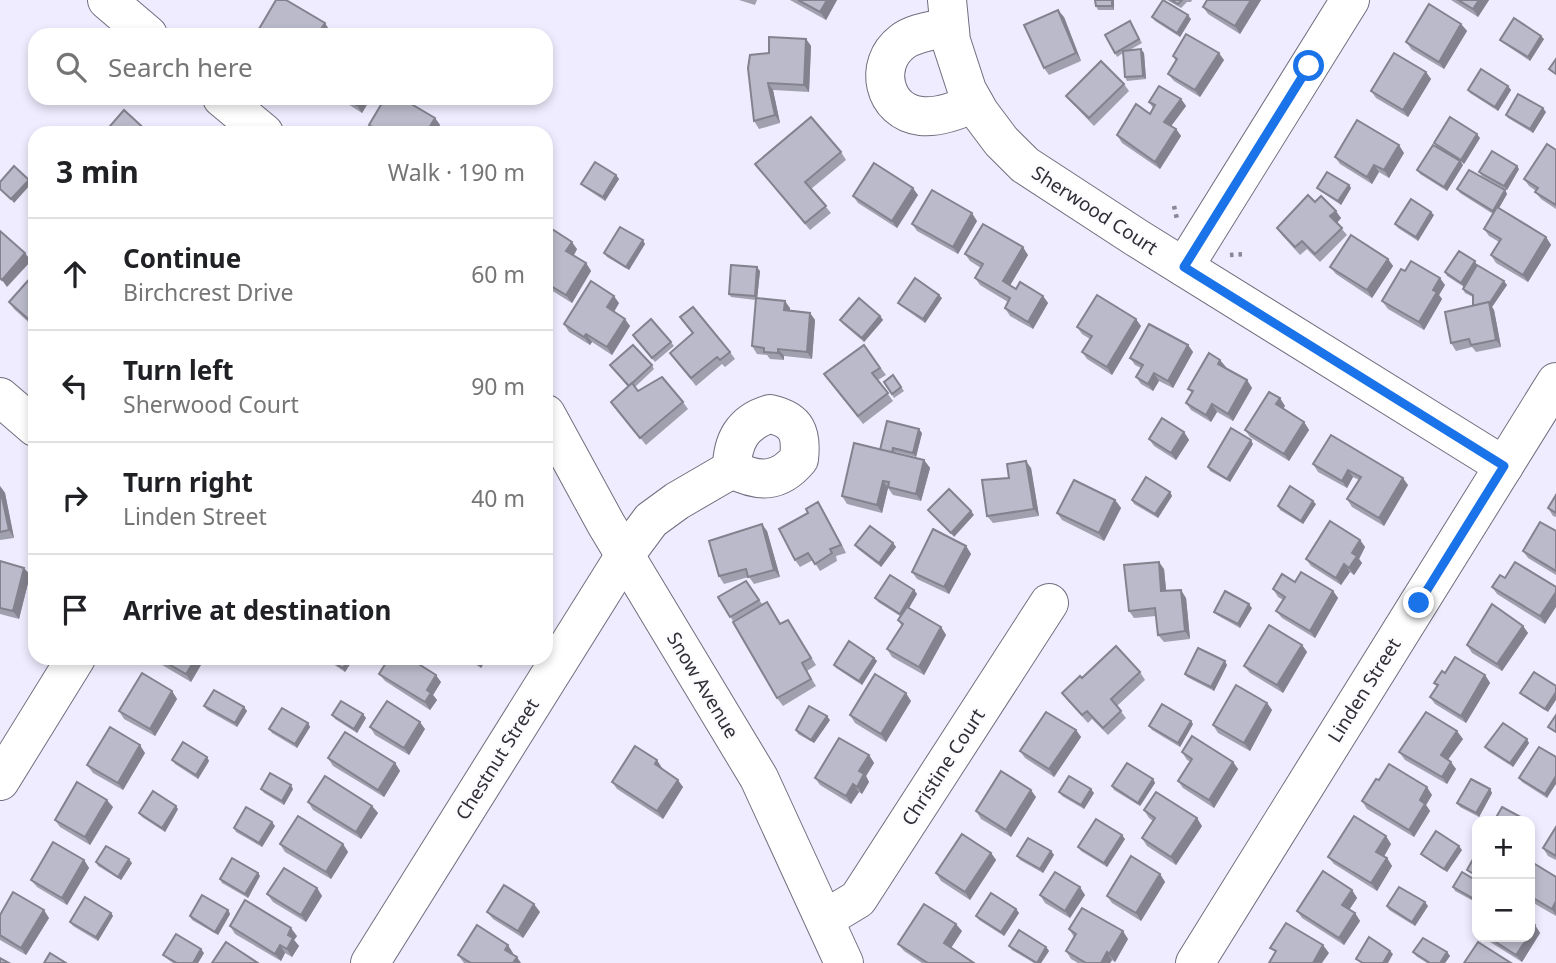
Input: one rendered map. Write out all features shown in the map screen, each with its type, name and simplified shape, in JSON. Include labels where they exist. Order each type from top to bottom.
[{"type":"street","points":[[107,0],[140,28]]},
{"type":"street","points":[[1184,267],[1350,0]]},
{"type":"street","points":[[948,14],[900,43],[890,57],[885,72],[886,87],[892,102],[904,111],[922,116],[942,114],[974,103]]},
{"type":"street","name":"Sherwood Court","points":[[948,14],[958,67],[974,103],[1001,141],[1026,165],[1184,267],[1504,466]]},
{"type":"street","points":[[230,105],[256,126]]},
{"type":"street","name":"Linden Street","points":[[1195,963],[1556,382]]},
{"type":"street","points":[[0,397],[28,421]]},
{"type":"street","name":"Snow Avenue","points":[[553,426],[625,555],[759,778],[844,963]]},
{"type":"street","name":"Chestnut Street","points":[[370,963],[625,555],[651,520],[677,501],[733,469]]},
{"type":"street","name":"Christine Court","points":[[825,919],[858,900],[1049,603]]},
{"type":"street","points":[[0,781],[72,665]]},
{"type":"path","points":[[1224,256],[1244,254]]},
{"type":"building","points":[[276,0],[286,0],[325,23],[322,28],[260,28]]},
{"type":"building","points":[[798,0],[827,0],[820,12]]},
{"type":"building","points":[[1095,0],[1112,0],[1112,6],[1096,6]]},
{"type":"building","points":[[1163,0],[1188,15],[1177,33],[1152,17]]},
{"type":"building","points":[[1207,0],[1251,0],[1235,26],[1203,7]]},
{"type":"building","points":[[1458,0],[1479,0],[1473,9]]},
{"type":"building","points":[[1429,4],[1461,24],[1439,62],[1406,42]]},
{"type":"building","points":[[1058,10],[1076,53],[1044,68],[1024,25]]},
{"type":"building","points":[[1514,18],[1541,36],[1528,57],[1500,40]]},
{"type":"building","points":[[1130,21],[1139,39],[1115,53],[1105,35]]},
{"type":"building","points":[[1186,34],[1219,53],[1195,90],[1168,74],[1177,59],[1173,56]]},
{"type":"building","points":[[769,37],[806,39],[804,85],[768,83],[775,115],[754,121],[748,68],[750,55],[769,53]]},
{"type":"building","points":[[1141,49],[1143,76],[1125,77],[1123,51]]},
{"type":"building","points":[[1394,53],[1426,72],[1403,110],[1371,91]]},
{"type":"building","points":[[1556,59],[1556,74],[1549,69]]},
{"type":"building","points":[[1101,61],[1124,84],[1089,118],[1066,96]]},
{"type":"building","points":[[1481,69],[1508,86],[1495,107],[1468,90]]},
{"type":"building","points":[[1159,86],[1181,99],[1164,122],[1176,129],[1155,162],[1117,135],[1136,104],[1150,114],[1155,105],[1149,102]]},
{"type":"building","points":[[1518,94],[1543,108],[1530,129],[1506,115]]},
{"type":"building","points":[[381,105],[413,105],[435,118],[430,126],[369,125]]},
{"type":"building","points":[[124,110],[141,126],[110,126]]},
{"type":"building","points":[[811,117],[841,152],[805,182],[826,206],[805,223],[755,164]]},
{"type":"building","points":[[1450,117],[1477,134],[1461,160],[1434,143]]},
{"type":"building","points":[[1357,120],[1399,145],[1384,170],[1374,165],[1367,177],[1335,157]]},
{"type":"building","points":[[1547,144],[1556,150],[1556,205],[1535,192],[1538,188],[1524,179]]},
{"type":"building","points":[[1433,145],[1460,161],[1444,187],[1417,170]]},
{"type":"building","points":[[1492,151],[1517,166],[1504,186],[1479,172]]},
{"type":"building","points":[[595,162],[616,175],[603,197],[581,184]]},
{"type":"building","points":[[874,163],[913,188],[892,221],[853,196]]},
{"type":"building","points":[[14,166],[28,179],[11,199],[0,189],[0,182]]},
{"type":"building","points":[[1469,170],[1505,190],[1493,211],[1457,189]]},
{"type":"building","points":[[1327,172],[1349,185],[1338,201],[1317,188]]},
{"type":"building","points":[[932,190],[972,213],[953,247],[912,224]]},
{"type":"building","points":[[1308,195],[1315,202],[1321,196],[1336,211],[1330,216],[1342,228],[1315,254],[1302,241],[1295,247],[1277,228]]},
{"type":"building","points":[[1411,199],[1431,212],[1416,237],[1395,224]]},
{"type":"building","points":[[1497,207],[1546,237],[1523,275],[1491,255],[1501,239],[1484,229]]},
{"type":"building","points":[[983,224],[1023,247],[1003,281],[1016,289],[1020,282],[1043,296],[1028,322],[1005,308],[1010,298],[975,278],[983,264],[965,254]]},
{"type":"building","points":[[620,227],[643,240],[626,267],[604,253]]},
{"type":"building","points":[[553,230],[572,242],[566,251],[586,263],[566,295],[553,287]]},
{"type":"building","points":[[0,231],[25,253],[2,280],[0,278]]},
{"type":"building","points":[[1351,235],[1388,259],[1367,290],[1330,267]]},
{"type":"building","points":[[1459,251],[1475,261],[1461,283],[1445,272]]},
{"type":"building","points":[[1411,261],[1440,278],[1433,290],[1437,292],[1419,322],[1382,301],[1401,269],[1405,271]]},
{"type":"building","points":[[731,265],[757,267],[755,296],[729,294]]},
{"type":"building","points":[[1477,265],[1504,281],[1489,304],[1473,306],[1473,295],[1463,289]]},
{"type":"building","points":[[915,278],[939,295],[923,319],[898,303]]},
{"type":"building","points":[[28,281],[28,319],[9,302]]},
{"type":"building","points":[[591,281],[614,296],[607,307],[625,319],[607,347],[564,324]]},
{"type":"building","points":[[1097,295],[1136,319],[1107,367],[1082,352],[1092,336],[1077,327]]},
{"type":"building","points":[[756,298],[785,301],[784,310],[810,313],[807,352],[778,349],[778,353],[764,352],[764,348],[752,346]]},
{"type":"building","points":[[859,298],[880,316],[862,338],[840,320]]},
{"type":"building","points":[[1489,302],[1496,340],[1471,345],[1469,339],[1451,343],[1445,312]]},
{"type":"building","points":[[693,307],[730,352],[720,360],[717,357],[691,378],[670,353],[693,333],[680,317]]},
{"type":"building","points":[[651,319],[671,342],[652,358],[633,335]]},
{"type":"building","points":[[1149,324],[1188,345],[1168,381],[1154,373],[1148,384],[1136,377],[1143,365],[1130,358]]},
{"type":"building","points":[[633,345],[652,365],[629,386],[610,365]]},
{"type":"building","points":[[864,345],[880,368],[872,373],[888,393],[858,416],[824,374]]},
{"type":"building","points":[[1209,353],[1220,360],[1218,364],[1247,380],[1228,414],[1212,404],[1206,415],[1186,403],[1193,391],[1188,389]]},
{"type":"building","points":[[893,375],[901,387],[892,394],[884,382]]},
{"type":"building","points":[[662,377],[683,402],[640,438],[611,402],[632,383],[638,391]]},
{"type":"building","points":[[1269,392],[1280,398],[1276,404],[1304,422],[1284,454],[1245,430]]},
{"type":"building","points":[[1162,418],[1184,432],[1171,453],[1149,439]]},
{"type":"building","points":[[887,421],[919,429],[913,453],[893,448],[892,453],[880,450]]},
{"type":"building","points":[[1231,428],[1251,440],[1227,479],[1208,467]]},
{"type":"building","points":[[1331,435],[1403,478],[1379,518],[1347,499],[1361,477],[1348,470],[1342,481],[1313,464]]},
{"type":"building","points":[[854,443],[924,460],[916,494],[888,487],[889,482],[883,481],[877,505],[842,496]]},
{"type":"building","points":[[1026,461],[1034,509],[987,516],[982,480],[1009,478],[1007,464]]},
{"type":"building","points":[[1146,477],[1170,492],[1155,514],[1132,500]]},
{"type":"building","points":[[1074,480],[1115,500],[1099,533],[1057,513]]},
{"type":"building","points":[[1290,486],[1313,501],[1301,521],[1278,506]]},
{"type":"building","points":[[0,488],[9,530],[0,532]]},
{"type":"building","points":[[949,489],[971,511],[951,533],[928,510]]},
{"type":"building","points":[[1556,495],[1556,513],[1548,508]]},
{"type":"building","points":[[818,502],[841,545],[830,549],[832,553],[815,564],[808,553],[795,560],[779,529],[808,513],[806,509]]},
{"type":"building","points":[[1330,521],[1360,540],[1352,553],[1357,556],[1349,568],[1344,564],[1336,578],[1306,559]]},
{"type":"building","points":[[1540,522],[1556,531],[1556,571],[1523,551]]},
{"type":"building","points":[[762,524],[774,570],[748,577],[746,569],[719,576],[709,541]]},
{"type":"building","points":[[870,526],[893,543],[879,563],[855,545]]},
{"type":"building","points":[[933,529],[966,546],[944,587],[912,572]]},
{"type":"building","points":[[0,561],[24,568],[13,611],[0,608]]},
{"type":"building","points":[[1159,562],[1161,591],[1181,590],[1185,631],[1158,635],[1155,608],[1129,611],[1124,565]]},
{"type":"building","points":[[1515,562],[1556,587],[1556,592],[1540,616],[1492,587],[1500,575],[1505,578]]},
{"type":"building","points":[[1301,572],[1333,591],[1310,631],[1276,611],[1285,597],[1273,589],[1282,574],[1295,582]]},
{"type":"building","points":[[890,575],[914,590],[900,614],[875,598]]},
{"type":"building","points":[[746,581],[759,600],[730,617],[718,597]]},
{"type":"building","points":[[1225,591],[1249,604],[1238,624],[1214,612]]},
{"type":"building","points":[[767,602],[780,624],[788,620],[811,658],[802,663],[811,679],[777,698],[733,622]]},
{"type":"building","points":[[1492,604],[1523,626],[1497,664],[1467,645]]},
{"type":"building","points":[[907,607],[941,627],[919,667],[887,649],[903,624],[898,620]]},
{"type":"building","points":[[1269,625],[1302,645],[1277,685],[1244,666]]},
{"type":"building","points":[[849,641],[874,658],[859,681],[834,665]]},
{"type":"building","points":[[1116,646],[1140,672],[1111,699],[1121,711],[1103,728],[1087,711],[1082,715],[1062,693]]},
{"type":"building","points":[[1198,648],[1225,661],[1211,687],[1185,674]]},
{"type":"building","points":[[1455,657],[1485,675],[1461,716],[1430,697],[1438,685],[1434,683],[1442,671],[1445,673]]},
{"type":"building","points":[[170,665],[192,665],[186,674]]},
{"type":"building","points":[[385,665],[420,665],[436,675],[427,690],[431,693],[425,702],[379,674]]},
{"type":"building","points":[[1534,672],[1556,686],[1556,692],[1545,709],[1520,693]]},
{"type":"building","points":[[142,673],[172,691],[150,729],[119,711]]},
{"type":"building","points":[[875,674],[906,693],[881,734],[850,715]]},
{"type":"building","points":[[1236,685],[1267,703],[1244,743],[1213,725]]},
{"type":"building","points":[[214,690],[244,707],[235,723],[204,706]]},
{"type":"building","points":[[341,701],[363,714],[354,729],[332,715]]},
{"type":"building","points":[[387,701],[420,722],[404,748],[370,727]]},
{"type":"building","points":[[1162,704],[1191,721],[1178,743],[1149,726]]},
{"type":"building","points":[[809,706],[827,716],[811,740],[796,730]]},
{"type":"building","points":[[282,708],[308,723],[295,744],[269,729]]},
{"type":"building","points":[[1046,712],[1076,730],[1049,769],[1020,751]]},
{"type":"building","points":[[1426,712],[1457,731],[1441,755],[1451,762],[1442,777],[1399,752]]},
{"type":"building","points":[[1556,715],[1556,732],[1548,727]]},
{"type":"building","points":[[1503,723],[1527,739],[1510,763],[1485,747]]},
{"type":"building","points":[[110,727],[140,745],[118,783],[87,765]]},
{"type":"building","points":[[345,732],[395,763],[378,790],[328,758]]},
{"type":"building","points":[[1192,736],[1233,762],[1209,800],[1178,781],[1192,759],[1182,752]]},
{"type":"building","points":[[839,738],[869,755],[859,771],[864,774],[857,787],[853,784],[846,796],[815,778]]},
{"type":"building","points":[[183,742],[207,757],[196,775],[172,760]]},
{"type":"building","points":[[635,746],[657,760],[655,764],[678,780],[657,811],[612,782]]},
{"type":"building","points":[[1539,747],[1556,757],[1556,776],[1545,794],[1519,778]]},
{"type":"building","points":[[1127,763],[1153,779],[1138,803],[1112,786]]},
{"type":"building","points":[[1389,764],[1427,787],[1420,800],[1425,804],[1409,830],[1362,801]]},
{"type":"building","points":[[1001,771],[1031,790],[1006,830],[976,811]]},
{"type":"building","points":[[270,773],[291,785],[282,801],[261,789]]},
{"type":"building","points":[[325,776],[372,806],[356,832],[308,802]]},
{"type":"building","points":[[1069,776],[1091,789],[1081,805],[1059,792]]},
{"type":"building","points":[[1471,779],[1490,789],[1476,813],[1457,803]]},
{"type":"building","points":[[77,782],[107,800],[85,837],[55,820]]},
{"type":"building","points":[[153,791],[176,806],[162,828],[139,813]]},
{"type":"building","points":[[1156,792],[1197,818],[1171,857],[1142,838],[1155,818],[1144,810]]},
{"type":"building","points":[[246,807],[272,822],[259,843],[234,828]]},
{"type":"building","points":[[1502,807],[1519,816],[1497,816]]},
{"type":"building","points":[[298,816],[343,844],[326,872],[280,844]]},
{"type":"building","points":[[1354,816],[1386,836],[1376,852],[1387,858],[1371,883],[1328,857]]},
{"type":"building","points":[[1096,819],[1122,835],[1104,863],[1078,847]]},
{"type":"building","points":[[1556,827],[1556,856],[1543,848]]},
{"type":"building","points":[[1436,831],[1459,846],[1444,869],[1421,854]]},
{"type":"building","points":[[962,834],[991,853],[965,892],[936,873]]},
{"type":"building","points":[[1028,838],[1051,851],[1040,869],[1017,856]]},
{"type":"building","points":[[53,842],[84,860],[62,898],[31,880]]},
{"type":"building","points":[[106,846],[129,859],[118,877],[96,862]]},
{"type":"building","points":[[1131,856],[1160,874],[1136,913],[1107,896]]},
{"type":"building","points":[[232,858],[258,873],[245,894],[220,879]]},
{"type":"building","points":[[1535,864],[1556,877],[1556,901],[1552,909],[1535,899]]},
{"type":"building","points":[[284,868],[317,888],[301,915],[267,894]]},
{"type":"building","points":[[1323,871],[1352,890],[1342,905],[1355,913],[1339,938],[1297,911]]},
{"type":"building","points":[[1055,872],[1080,887],[1065,911],[1040,895]]},
{"type":"building","points":[[1462,872],[1472,878],[1472,898],[1453,887]]},
{"type":"building","points":[[504,885],[534,904],[518,931],[487,912]]},
{"type":"building","points":[[1399,887],[1425,902],[1412,922],[1387,906]]},
{"type":"building","points":[[13,892],[44,910],[21,948],[0,935],[0,915]]},
{"type":"building","points":[[991,893],[1016,909],[1001,932],[976,916]]},
{"type":"building","points":[[202,895],[228,910],[215,932],[190,916]]},
{"type":"building","points":[[85,897],[111,913],[96,937],[70,922]]},
{"type":"building","points":[[245,900],[291,928],[288,935],[293,938],[287,949],[280,945],[275,954],[230,926]]},
{"type":"building","points":[[924,904],[956,924],[944,943],[974,963],[928,963],[898,944]]},
{"type":"building","points":[[1082,908],[1123,931],[1101,963],[1086,963],[1066,951],[1076,934],[1069,929]]},
{"type":"building","points":[[1286,923],[1323,945],[1313,963],[1269,963],[1276,951],[1270,948]]},
{"type":"building","points":[[477,925],[508,945],[505,950],[517,957],[513,963],[471,963],[458,955]]},
{"type":"building","points":[[1019,930],[1046,947],[1037,963],[1009,946]]},
{"type":"building","points":[[176,934],[201,949],[193,963],[177,963],[163,955]]},
{"type":"building","points":[[1369,937],[1390,951],[1383,963],[1363,963],[1356,959]]},
{"type":"building","points":[[1423,938],[1447,952],[1440,963],[1430,963],[1413,952]]},
{"type":"building","points":[[226,942],[258,963],[212,963]]},
{"type":"building","points":[[1478,942],[1511,963],[1464,963]]},
{"type":"building","points":[[1496,942],[1525,942],[1516,955]]},
{"type":"building","points":[[50,953],[66,963],[44,963]]},
{"type":"route","points":[[1309,66],[1184,267],[1504,466],[1419,603]]}]
